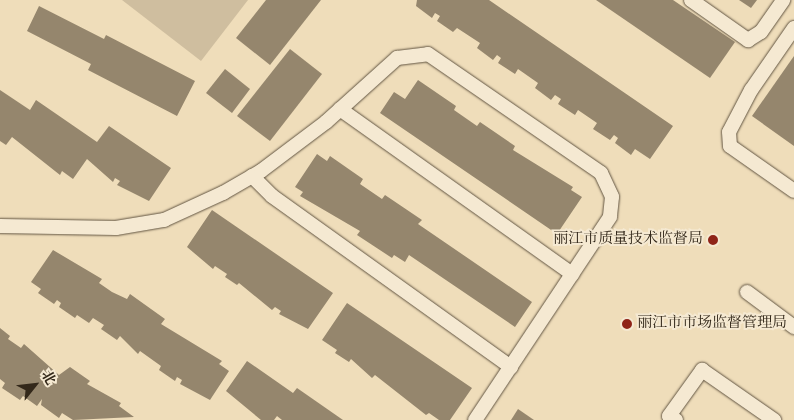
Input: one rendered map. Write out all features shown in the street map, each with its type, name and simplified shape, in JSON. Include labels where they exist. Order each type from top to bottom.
[{"type":"lane","points":[[691,0],[748,40],[762,32],[783,0]]},
{"type":"lane","points":[[794,28],[751,90],[729,132],[730,146],[794,190]]},
{"type":"lane","points":[[0,226],[134,227],[200,205],[252,176],[340,110],[397,58],[428,54],[601,173],[612,197],[610,217],[475,420]]},
{"type":"lane","points":[[340,110],[572,274]]},
{"type":"lane","points":[[252,176],[272,196],[511,367]]},
{"type":"lane","points":[[747,292],[794,327]]},
{"type":"lane","points":[[676,420],[670,416],[702,370],[774,420]]},
{"type":"shaded area","points":[[122,0],[248,0],[201,61]]},
{"type":"building","points":[[266,0],[321,0],[270,65],[236,38]]},
{"type":"building","points":[[417,0],[489,0],[673,126],[650,159],[635,149],[631,155],[615,143],[618,138],[614,135],[610,140],[593,129],[597,123],[578,110],[575,115],[558,104],[561,99],[555,95],[551,100],[535,88],[538,83],[518,69],[515,74],[498,63],[501,58],[497,55],[493,60],[477,48],[480,43],[457,28],[453,32],[437,21],[440,16],[435,13],[432,18],[416,6]]},
{"type":"building","points":[[596,0],[673,0],[735,42],[710,78]]},
{"type":"building","points":[[739,0],[757,0],[751,8]]},
{"type":"building","points":[[39,6],[104,39],[106,35],[195,81],[177,116],[88,70],[91,64],[27,31]]},
{"type":"building","points":[[290,49],[322,74],[270,141],[237,116]]},
{"type":"building","points":[[794,56],[794,146],[752,116]]},
{"type":"building","points":[[225,69],[250,89],[232,113],[206,93]]},
{"type":"building","points":[[418,80],[456,106],[454,110],[477,126],[480,122],[515,146],[513,150],[573,187],[571,190],[582,197],[557,234],[380,113],[394,92],[405,99]]},
{"type":"building","points":[[0,90],[30,110],[36,100],[97,142],[109,126],[171,168],[149,201],[117,185],[120,181],[115,178],[113,182],[87,159],[73,179],[62,171],[60,175],[12,137],[6,145],[0,141]]},
{"type":"building","points":[[317,154],[327,161],[330,156],[363,179],[360,184],[382,199],[385,195],[422,220],[418,224],[532,302],[515,327],[409,255],[405,262],[394,255],[392,258],[357,235],[360,231],[300,196],[303,192],[295,187]]},
{"type":"building","points":[[212,210],[333,293],[308,329],[279,314],[281,311],[275,307],[272,310],[239,283],[237,285],[225,277],[227,274],[215,266],[213,269],[187,247]]},
{"type":"building","points":[[53,250],[102,279],[99,283],[112,292],[127,299],[130,294],[165,319],[161,324],[222,361],[219,364],[229,371],[210,400],[180,384],[182,380],[177,377],[175,381],[159,370],[161,366],[140,351],[138,354],[120,336],[117,340],[101,329],[104,325],[93,318],[89,323],[77,315],[75,318],[59,307],[61,303],[57,300],[54,304],[38,293],[41,289],[31,282]]},
{"type":"building","points":[[347,303],[472,388],[450,420],[439,420],[429,413],[426,415],[375,375],[372,378],[351,359],[349,362],[335,353],[337,350],[322,340]]},
{"type":"building","points":[[0,328],[10,336],[8,339],[21,348],[24,344],[59,375],[70,367],[90,381],[87,384],[121,403],[119,406],[134,417],[73,420],[62,413],[59,418],[41,405],[42,399],[37,406],[23,396],[20,400],[2,388],[5,383],[0,379]]},
{"type":"building","points":[[247,361],[293,393],[297,388],[343,420],[282,420],[277,416],[274,420],[261,420],[226,391]]},
{"type":"building","points":[[518,409],[534,420],[511,420]]},
{"type":"place","name":"丽江市质量技术监督局","points":[[713,240]]},
{"type":"place","name":"丽江市市场监督管理局","points":[[627,324]]}]
